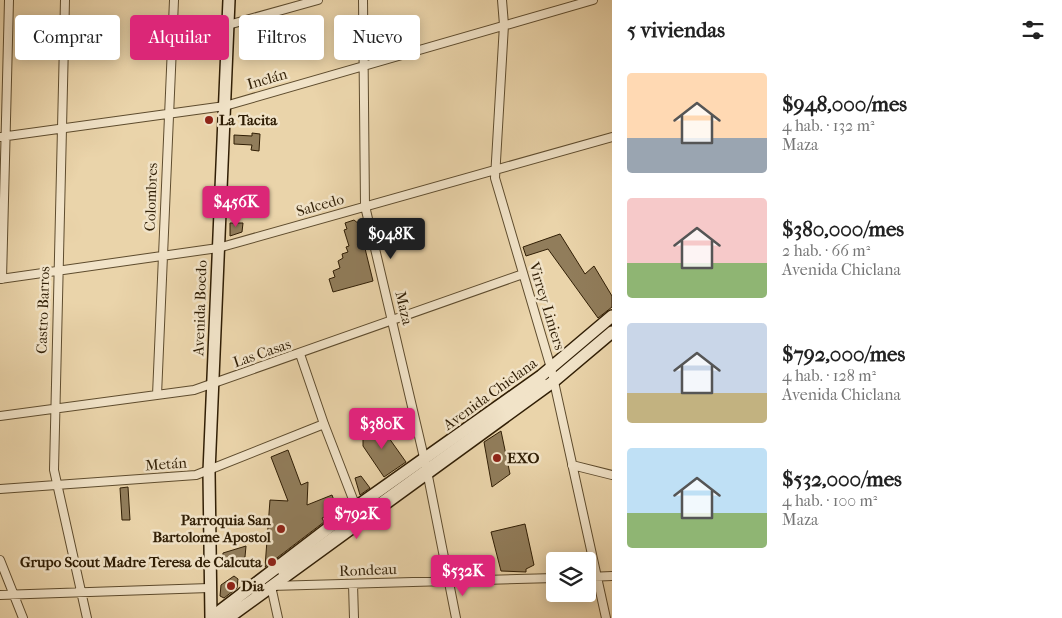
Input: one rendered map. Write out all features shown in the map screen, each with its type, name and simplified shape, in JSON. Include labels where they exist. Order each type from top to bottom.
[{"type":"main road","name":"Avenida Boedo","points":[[228,15],[229,0]]},
{"type":"main road","name":"Avenida Boedo","points":[[211,618],[209,588],[209,472],[227,60]]},
{"type":"main road","name":"Avenida Chiclana","points":[[553,374],[612,316]]},
{"type":"main road","name":"Avenida Chiclana","points":[[228,618],[426,466],[612,332]]},
{"type":"main road","name":"Avenida Chiclana","points":[[217,618],[221,610],[356,507],[426,466]]},
{"type":"street","points":[[1,279],[3,136],[10,0]]},
{"type":"street","name":"Castro Barros","points":[[66,0],[54,409],[56,485],[87,618]]},
{"type":"street","name":"Colombres","points":[[157,396],[174,0]]},
{"type":"street","points":[[229,25],[318,0]]},
{"type":"street","name":"Maza","points":[[363,0],[365,206],[426,466],[456,618]]},
{"type":"street","name":"Virrey Liniers","points":[[502,0],[504,25],[494,170],[498,191],[553,374],[606,618]]},
{"type":"street","name":"Inclán","points":[[3,136],[225,106],[579,2],[593,0]]},
{"type":"street","name":"Salcedo","points":[[1,279],[218,248],[612,137]]},
{"type":"street","name":"Las Casas","points":[[0,416],[194,390],[523,274]]},
{"type":"street","points":[[300,354],[324,424],[356,507]]},
{"type":"street","name":"Metán","points":[[0,489],[196,476],[324,424]]},
{"type":"street","points":[[572,465],[612,475]]},
{"type":"street","points":[[0,560],[23,618]]},
{"type":"street","points":[[597,577],[612,576]]},
{"type":"street","name":"Rondeau","points":[[271,586],[546,578]]},
{"type":"street","points":[[353,584],[354,618]]},
{"type":"street","points":[[271,586],[278,618]]},
{"type":"street","points":[[0,595],[209,588]]},
{"type":"lane","points":[[553,374],[612,323]]},
{"type":"lane","points":[[217,618],[426,466]]},
{"type":"building","points":[[252,133],[260,134],[259,151],[251,150],[252,145],[234,144],[234,135],[252,136]]},
{"type":"building","points":[[354,220],[359,224],[373,281],[333,292],[329,279],[335,277],[333,271],[340,268],[338,261],[343,258],[342,254],[348,252],[346,247],[349,246],[344,230],[347,229],[345,223]]},
{"type":"building","points":[[230,223],[243,223],[242,232],[230,236]]},
{"type":"building","points":[[560,234],[585,274],[594,266],[612,296],[612,307],[598,318],[548,249],[526,256],[523,247]]},
{"type":"building","points":[[379,424],[406,462],[384,477],[363,446],[363,427]]},
{"type":"building","name":"EXO","points":[[501,431],[510,474],[492,487],[484,442]]},
{"type":"building","points":[[288,450],[301,485],[308,482],[307,505],[332,495],[338,511],[322,518],[324,522],[265,567],[270,500],[288,501],[271,457]]},
{"type":"building","points":[[361,476],[370,488],[360,495],[355,478]]},
{"type":"building","points":[[128,487],[130,520],[122,520],[120,488]]},
{"type":"building","points":[[525,524],[534,565],[526,569],[526,572],[501,571],[491,532]]},
{"type":"building","points":[[246,546],[245,557],[222,564],[223,553]]},
{"type":"building","name":"Dia","points":[[234,576],[238,579],[237,588],[224,598],[220,596],[221,585]]},
{"type":"place","name":"La Tacita","points":[[209,120]]},
{"type":"place","name":"EXO","points":[[497,458]]},
{"type":"place","name":"Parroquia San Bartolome Apostol","points":[[281,529]]},
{"type":"place","name":"Grupo Scout Madre Teresa de Calcuta","points":[[272,562]]},
{"type":"place","name":"Dia","points":[[231,586]]}]
